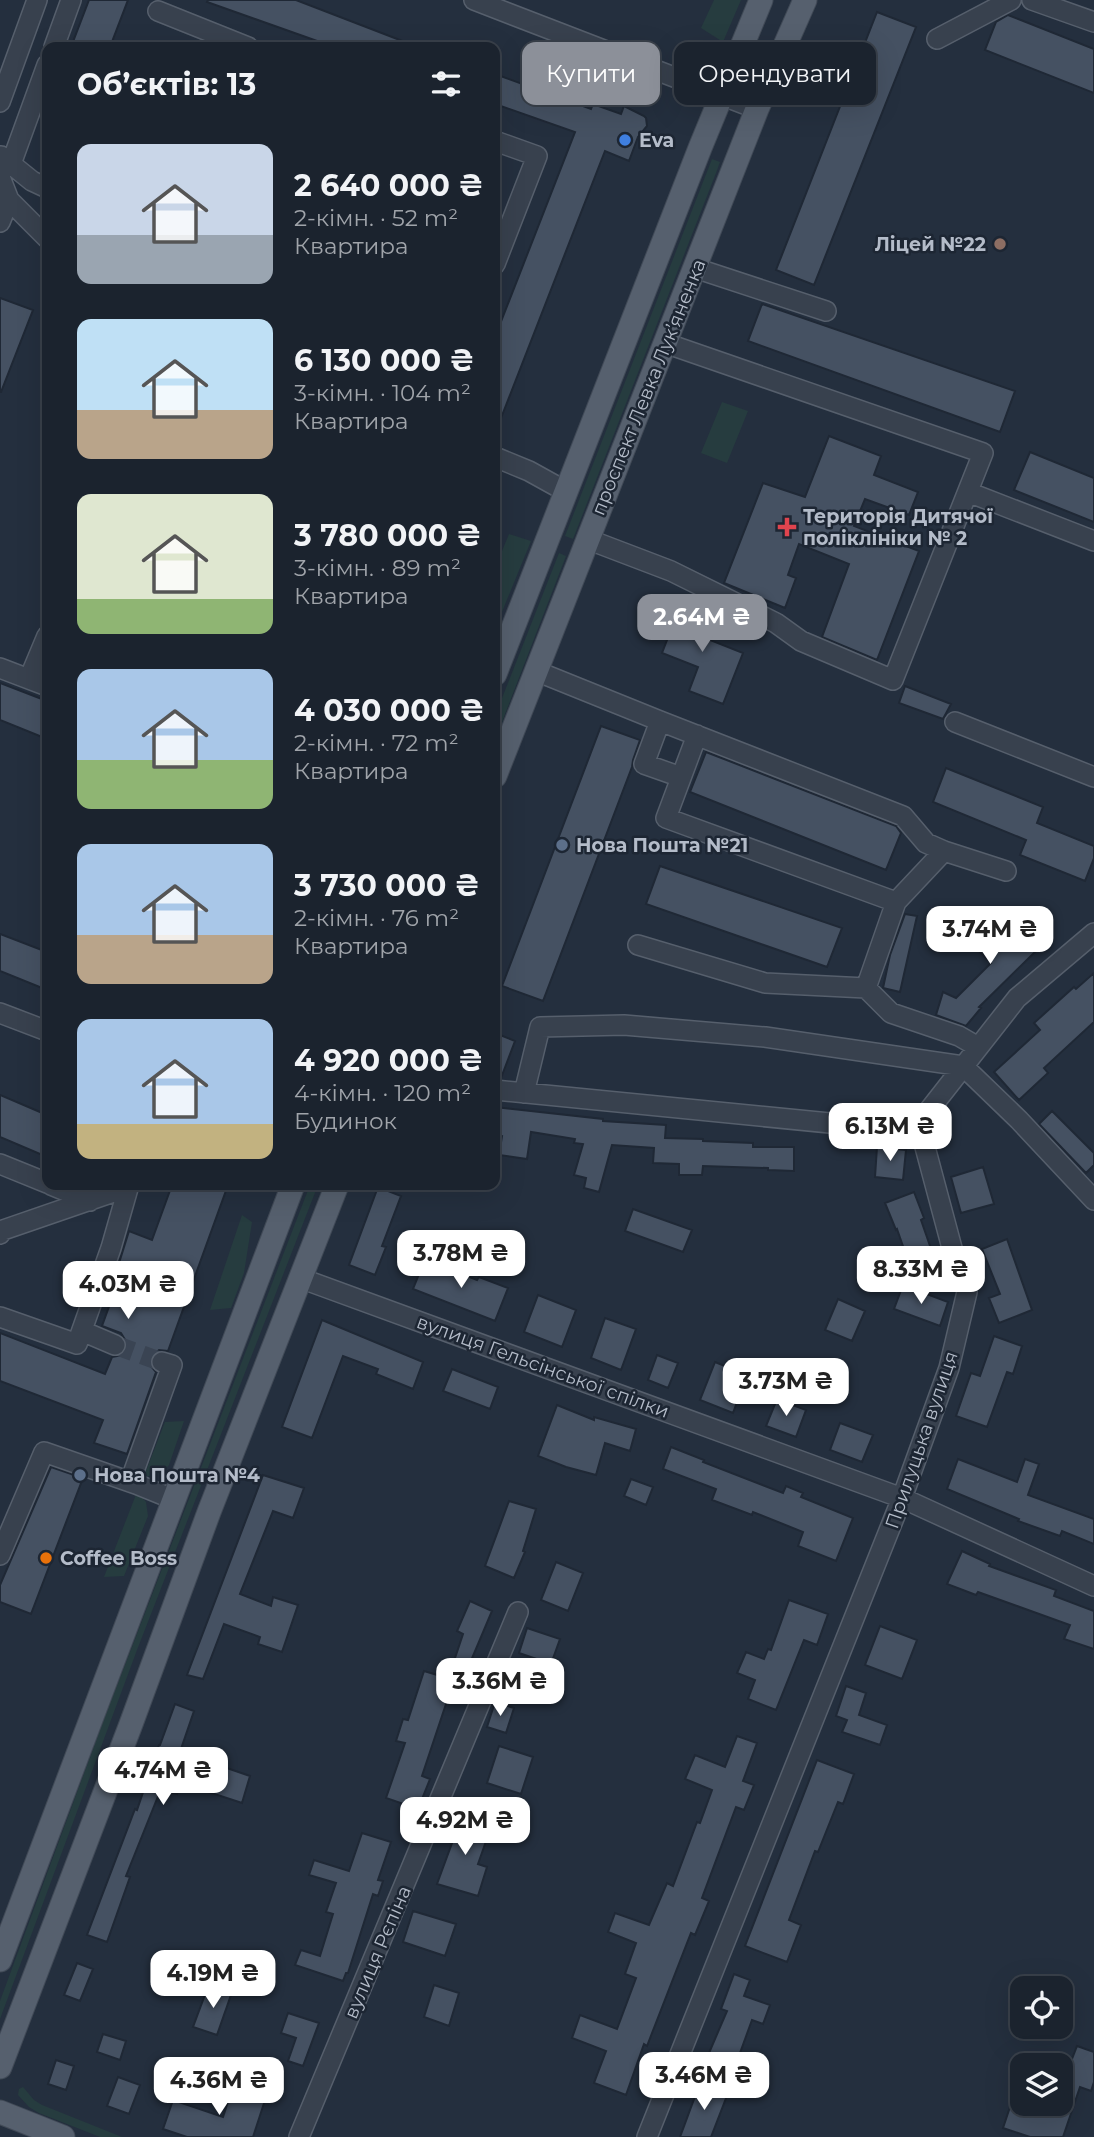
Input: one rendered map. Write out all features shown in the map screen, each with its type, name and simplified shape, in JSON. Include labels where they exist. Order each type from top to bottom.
[{"type":"main road","name":"проспект Левка Лукʼяненка","points":[[744,42],[761,0]]},
{"type":"main road","name":"проспект Левка Лукʼяненка","points":[[500,763],[757,109],[805,0]]},
{"type":"main road","name":"проспект Левка Лукʼяненка","points":[[500,661],[718,105]]},
{"type":"main road","points":[[0,1960],[291,1190]]},
{"type":"main road","points":[[0,2067],[209,1511],[335,1190]]},
{"type":"main road","points":[[0,2112],[63,2137]]},
{"type":"street","points":[[0,102],[37,0]]},
{"type":"street","points":[[56,42],[71,0]]},
{"type":"street","points":[[474,0],[504,6],[674,77]]},
{"type":"street","points":[[937,38],[1012,0]]},
{"type":"street","points":[[1032,0],[1094,22]]},
{"type":"street","points":[[158,11],[236,42]]},
{"type":"street","points":[[0,222],[9,200],[4,165],[42,77]]},
{"type":"street","points":[[746,105],[757,109]]},
{"type":"street","points":[[500,143],[537,156],[500,251]]},
{"type":"street","points":[[4,165],[42,186]]},
{"type":"street","points":[[9,200],[42,233]]},
{"type":"street","points":[[695,268],[826,311]]},
{"type":"street","points":[[587,539],[671,571],[776,623],[801,641],[893,680],[968,492],[983,453],[665,342]]},
{"type":"street","points":[[500,459],[567,492]]},
{"type":"street","points":[[968,492],[1094,541]]},
{"type":"street","points":[[0,668],[38,682],[42,662]]},
{"type":"street","points":[[536,671],[903,816],[926,843],[1006,871]]},
{"type":"street","points":[[660,721],[644,764],[681,778]]},
{"type":"street","points":[[956,722],[1094,777]]},
{"type":"street","points":[[697,736],[666,818],[896,902]]},
{"type":"street","points":[[866,988],[896,902],[944,851]]},
{"type":"street","points":[[500,1091],[921,1132],[930,1110],[1017,998],[1094,933]]},
{"type":"street","points":[[638,944],[765,983],[866,988],[891,1013],[959,1036],[978,1046]]},
{"type":"street","points":[[0,1013],[42,1029]]},
{"type":"street","points":[[524,1093],[540,1027],[624,1025],[765,1037],[963,1066],[1014,1115],[1094,1200]]},
{"type":"street","name":"Прилуцька вулиця","points":[[647,2137],[902,1498],[949,1368],[967,1292],[952,1248],[921,1132]]},
{"type":"street","points":[[0,1164],[42,1181]]},
{"type":"street","points":[[63,1190],[90,1201]]},
{"type":"street","points":[[0,1234],[3,1230],[118,1190]]},
{"type":"street","points":[[0,1317],[77,1345],[111,1248],[127,1190]]},
{"type":"street","name":"вулиця Гельсінської спілки","points":[[300,1278],[902,1498],[1094,1586]]},
{"type":"street","points":[[82,1331],[115,1345]]},
{"type":"street","points":[[130,1482],[172,1365],[162,1362]]},
{"type":"street","points":[[0,1555],[44,1452],[173,1499]]},
{"type":"street","name":"вулиця Рєпіна","points":[[299,2137],[518,1612]]},
{"type":"green space","points":[[714,0],[741,0],[723,42],[701,28]]},
{"type":"green space","points":[[712,159],[720,162],[716,173],[573,539],[565,536]]},
{"type":"green space","points":[[722,402],[748,411],[727,463],[701,453]]},
{"type":"green space","points":[[509,534],[531,541],[500,617],[500,556]]},
{"type":"green space","points":[[559,553],[566,556],[500,727],[500,703]]},
{"type":"green space","points":[[308,1190],[316,1190],[137,1650],[0,2019],[0,2001],[103,1722]]},
{"type":"green space","points":[[242,1215],[252,1222],[244,1273],[231,1308],[210,1310]]},
{"type":"green space","points":[[184,1421],[169,1465],[158,1474],[144,1476],[165,1422]]},
{"type":"green space","points":[[137,1492],[146,1502],[148,1516],[124,1576],[104,1577]]},
{"type":"green space","points":[[23,2087],[42,2105],[122,2137],[100,2137],[39,2113],[18,2095],[19,2089]]},
{"type":"building","points":[[89,0],[128,0],[112,42],[73,42]]},
{"type":"building","points":[[296,0],[405,42],[320,42],[207,2]]},
{"type":"building","points":[[877,12],[916,27],[814,285],[776,270],[841,105],[876,105],[876,42],[865,42]]},
{"type":"building","points":[[1008,15],[1094,49],[1094,93],[985,50],[996,22]]},
{"type":"building","points":[[500,76],[522,84],[522,105],[580,105],[591,109],[596,105],[621,114],[624,106],[644,116],[647,126],[638,137],[629,161],[605,151],[500,421],[500,324],[575,132],[500,106]]},
{"type":"building","points":[[0,298],[33,310],[1,392],[0,392]]},
{"type":"building","points":[[762,304],[1015,391],[1000,432],[748,341]]},
{"type":"building","points":[[829,436],[881,456],[874,475],[918,492],[909,515],[865,499],[854,526],[919,551],[877,660],[822,637],[849,564],[799,544],[788,575],[796,578],[785,608],[724,583],[763,483],[805,497]]},
{"type":"building","points":[[1030,452],[1094,478],[1094,522],[1014,490]]},
{"type":"building","points":[[681,604],[714,616],[705,638],[743,653],[723,704],[689,691],[698,667],[662,653]]},
{"type":"building","points":[[0,683],[42,699],[42,737],[0,720]]},
{"type":"building","points":[[905,686],[951,704],[943,719],[899,703]]},
{"type":"building","points":[[601,726],[640,740],[543,1001],[502,986]]},
{"type":"building","points":[[706,752],[896,826],[901,833],[886,870],[690,792]]},
{"type":"building","points":[[946,768],[1043,807],[1037,823],[1094,846],[1094,858],[1085,881],[1020,855],[1026,840],[933,802]]},
{"type":"building","points":[[660,866],[842,928],[827,967],[646,904]]},
{"type":"building","points":[[1000,908],[1039,948],[979,1007],[981,1008],[966,1026],[936,1015],[943,992],[956,998],[991,963],[968,940]]},
{"type":"building","points":[[905,914],[917,916],[900,992],[883,988],[890,955]]},
{"type":"building","points":[[0,934],[42,950],[42,988],[0,971]]},
{"type":"building","points":[[1094,973],[1094,1022],[1044,1068],[1048,1073],[1019,1100],[994,1072],[1040,1030],[1034,1023]]},
{"type":"building","points":[[500,1035],[515,1041],[500,1078]]},
{"type":"building","points":[[0,1095],[42,1113],[42,1155],[0,1137]]},
{"type":"building","points":[[500,1108],[603,1121],[666,1125],[665,1138],[753,1143],[753,1147],[794,1147],[794,1171],[703,1166],[702,1175],[679,1175],[679,1164],[653,1163],[654,1148],[612,1145],[599,1192],[584,1188],[586,1178],[574,1175],[583,1144],[574,1143],[575,1139],[531,1132],[527,1159],[500,1155]]},
{"type":"building","points":[[1052,1111],[1094,1153],[1094,1165],[1086,1173],[1039,1124]]},
{"type":"building","points":[[877,1147],[906,1150],[903,1180],[875,1177]]},
{"type":"building","points":[[983,1167],[994,1204],[961,1213],[951,1177]]},
{"type":"building","points":[[170,1190],[226,1190],[168,1351],[159,1350],[151,1358],[150,1365],[156,1372],[127,1454],[94,1443],[103,1420],[0,1381],[0,1333],[105,1374],[112,1357],[122,1355],[126,1349],[127,1343],[121,1333],[102,1326],[124,1265],[119,1263],[129,1231],[152,1240]]},
{"type":"building","points":[[377,1190],[386,1190],[401,1196],[382,1246],[386,1247],[375,1275],[349,1265]]},
{"type":"building","points":[[914,1192],[938,1269],[914,1278],[885,1203]]},
{"type":"building","points":[[633,1209],[692,1230],[683,1252],[625,1231]]},
{"type":"building","points":[[1007,1239],[1032,1310],[999,1323],[989,1298],[1000,1294],[982,1249]]},
{"type":"building","points":[[425,1259],[477,1280],[479,1277],[508,1288],[495,1321],[413,1289]]},
{"type":"building","points":[[903,1285],[948,1302],[940,1326],[894,1309]]},
{"type":"building","points":[[538,1295],[576,1310],[562,1347],[524,1332]]},
{"type":"building","points":[[838,1299],[865,1311],[852,1341],[825,1330]]},
{"type":"building","points":[[605,1318],[636,1329],[621,1370],[591,1358]]},
{"type":"building","points":[[322,1320],[423,1362],[413,1389],[376,1374],[378,1369],[343,1356],[312,1438],[282,1427]]},
{"type":"building","points":[[994,1336],[1022,1346],[1013,1374],[1007,1372],[987,1427],[956,1416],[971,1373],[980,1376]]},
{"type":"building","points":[[657,1355],[678,1363],[668,1388],[648,1380]]},
{"type":"building","points":[[715,1362],[747,1375],[733,1413],[700,1400]]},
{"type":"building","points":[[452,1369],[498,1387],[490,1409],[443,1391]]},
{"type":"building","points":[[777,1399],[806,1410],[796,1437],[766,1426]]},
{"type":"building","points":[[557,1405],[594,1420],[594,1417],[636,1429],[630,1451],[605,1443],[596,1475],[538,1456]]},
{"type":"building","points":[[840,1423],[873,1435],[862,1462],[830,1450]]},
{"type":"building","points":[[671,1447],[783,1493],[786,1486],[803,1493],[801,1497],[853,1518],[836,1561],[798,1546],[803,1532],[753,1512],[752,1515],[712,1500],[716,1489],[663,1469]]},
{"type":"building","points":[[958,1459],[1017,1482],[1025,1459],[1039,1464],[1028,1495],[1094,1519],[1094,1544],[1062,1531],[1060,1536],[1018,1521],[1019,1519],[947,1489]]},
{"type":"building","points":[[51,1467],[83,1478],[31,1614],[0,1602],[0,1585]]},
{"type":"building","points":[[263,1475],[304,1488],[293,1518],[273,1511],[240,1594],[271,1606],[273,1597],[298,1605],[282,1652],[258,1644],[260,1637],[224,1624],[203,1679],[187,1675]]},
{"type":"building","points":[[631,1479],[653,1487],[646,1505],[624,1496]]},
{"type":"building","points":[[509,1501],[536,1509],[523,1551],[525,1552],[514,1578],[485,1566]]},
{"type":"building","points":[[962,1551],[990,1564],[989,1566],[1056,1590],[1054,1596],[1094,1611],[1094,1649],[1064,1639],[1070,1625],[978,1592],[976,1595],[947,1584]]},
{"type":"building","points":[[556,1562],[583,1573],[568,1611],[541,1600]]},
{"type":"building","points":[[789,1600],[828,1614],[817,1645],[804,1640],[776,1710],[748,1699],[755,1680],[737,1673],[746,1652],[764,1659],[768,1649],[771,1650]]},
{"type":"building","points":[[470,1601],[492,1611],[465,1675],[451,1670],[463,1634],[457,1631]]},
{"type":"building","points":[[880,1626],[917,1640],[902,1679],[865,1665]]},
{"type":"building","points":[[527,1628],[560,1639],[551,1664],[519,1653]]},
{"type":"building","points":[[424,1671],[454,1680],[422,1776],[430,1779],[418,1809],[386,1798],[405,1743],[396,1741],[403,1719],[408,1720]]},
{"type":"building","points":[[846,1686],[866,1693],[859,1715],[887,1725],[880,1745],[842,1732],[847,1720],[836,1716]]},
{"type":"building","points":[[495,1702],[514,1708],[506,1733],[487,1727]]},
{"type":"building","points":[[175,1704],[194,1711],[180,1752],[250,1776],[242,1803],[181,1783],[177,1794],[161,1789],[126,1876],[130,1877],[107,1942],[87,1935],[135,1809],[137,1810]]},
{"type":"building","points":[[737,1736],[757,1743],[743,1781],[754,1785],[744,1810],[736,1807],[702,1898],[709,1901],[695,1935],[691,1933],[647,2046],[644,2044],[626,2095],[594,2083],[606,2051],[572,2038],[580,2015],[617,2029],[636,1978],[625,1974],[636,1943],[608,1932],[615,1913],[649,1925],[667,1883],[673,1886],[712,1790],[685,1779],[695,1755],[725,1767]]},
{"type":"building","points":[[499,1746],[533,1757],[521,1794],[487,1783]]},
{"type":"building","points":[[817,1760],[854,1774],[843,1804],[838,1802],[818,1852],[815,1851],[789,1920],[801,1925],[787,1962],[745,1946]]},
{"type":"building","points":[[458,1816],[491,1827],[478,1864],[487,1867],[478,1896],[437,1884],[452,1843],[449,1842]]},
{"type":"building","points":[[362,1833],[391,1842],[378,1880],[383,1881],[378,1896],[373,1894],[348,1973],[343,1981],[295,1965],[301,1950],[320,1956],[333,1914],[326,1912],[336,1883],[309,1875],[314,1860],[349,1871]]},
{"type":"building","points":[[413,1911],[456,1924],[445,1956],[403,1942]]},
{"type":"building","points":[[77,1963],[93,1969],[80,2001],[64,1995]]},
{"type":"building","points":[[734,1974],[750,1980],[744,1996],[770,2005],[763,2024],[752,2020],[736,2064],[709,2053],[727,2011],[721,2009]]},
{"type":"building","points":[[209,1984],[232,1992],[217,2035],[193,2027]]},
{"type":"building","points":[[434,1985],[459,1993],[449,2026],[424,2017]]},
{"type":"building","points":[[288,2013],[319,2023],[303,2066],[288,2061],[296,2038],[281,2033]]},
{"type":"building","points":[[103,2034],[126,2041],[120,2060],[97,2052]]},
{"type":"building","points":[[1077,2046],[1094,2052],[1094,2082],[1091,2091],[1080,2087],[1073,2108],[1073,2056]]},
{"type":"building","points":[[56,2060],[74,2066],[66,2090],[48,2084]]},
{"type":"building","points":[[118,2077],[140,2085],[129,2114],[107,2106]]},
{"type":"building","points":[[234,2083],[267,2094],[253,2137],[187,2137],[163,2129],[173,2100],[223,2117]]},
{"type":"building","points":[[700,2083],[728,2093],[711,2137],[680,2137]]},
{"type":"building","points":[[1010,2107],[1010,2116],[1070,2116],[1063,2137],[1030,2137],[1003,2128]]},
{"type":"tunnel","points":[[115,1345],[162,1362]]},
{"type":"place","name":"Eva","points":[[625,140]]},
{"type":"place","name":"Ліцей №22","points":[[1000,244]]},
{"type":"place","name":"Територія Дитячої поліклініки № 2","points":[[787,527]]},
{"type":"place","name":"Нова Пошта №21","points":[[562,845]]},
{"type":"place","name":"Нова Пошта №4","points":[[80,1475]]},
{"type":"place","name":"Coffee Boss","points":[[46,1558]]}]
